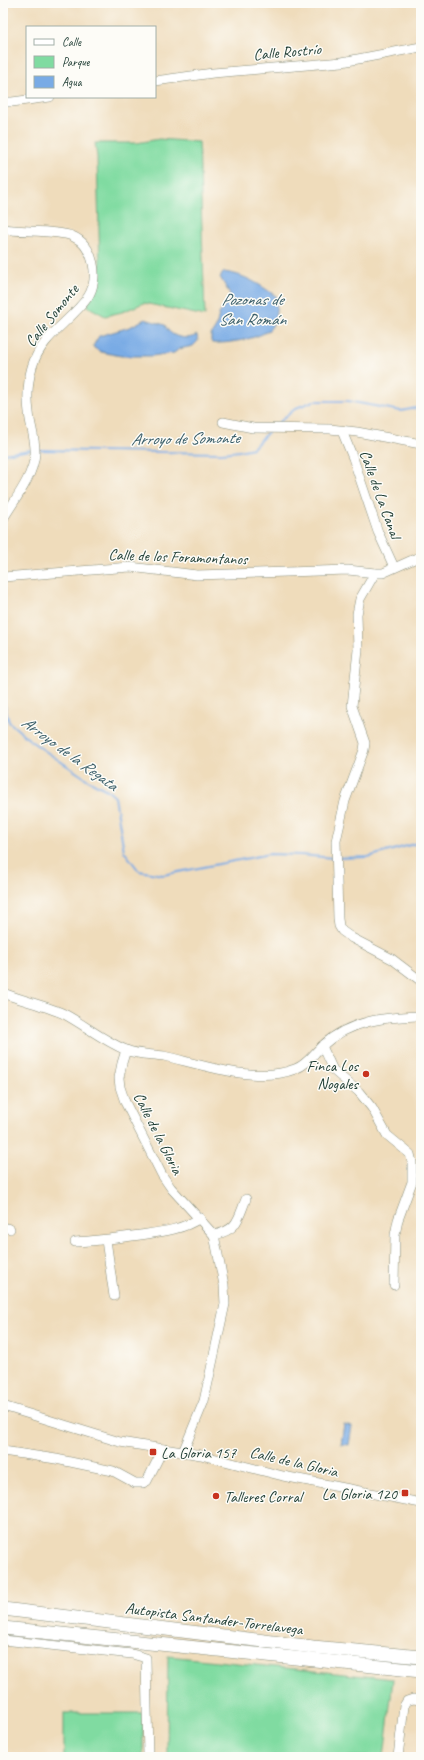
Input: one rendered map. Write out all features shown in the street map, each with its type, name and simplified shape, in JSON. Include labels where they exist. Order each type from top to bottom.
[{"type":"highway","name":"Autopista Santander-Torrelavega","points":[[3,1610],[305,1646],[421,1657]]},
{"type":"highway","name":"Autopista Santander-Torrelavega","points":[[3,1628],[421,1671]]},
{"type":"street","name":"Calle Rostrío","points":[[156,81],[213,73],[342,62],[421,47]]},
{"type":"street","points":[[3,102],[42,98]]},
{"type":"street","name":"Calle Somonte","points":[[3,229],[72,236],[88,249],[93,265],[92,285],[88,296],[51,334],[38,352],[32,368],[28,394],[28,406],[35,442],[35,455],[26,481],[3,519]]},
{"type":"street","name":"Calle de La Canal","points":[[223,422],[252,428],[342,431],[421,444]]},
{"type":"street","name":"Calle de La Canal","points":[[342,431],[353,458],[378,532],[394,567]]},
{"type":"street","name":"Calle de los Foramontanos","points":[[3,577],[130,567],[196,575],[348,570],[383,573],[421,556]]},
{"type":"street","points":[[375,573],[360,599],[357,614],[358,650],[352,706],[365,743],[364,750],[341,814],[336,841],[338,919],[339,926],[342,931],[352,938],[392,959],[421,981]]},
{"type":"street","points":[[3,993],[63,1014],[107,1041],[126,1050],[136,1053],[163,1056],[234,1072],[273,1074],[295,1070],[307,1062],[322,1046],[339,1033],[366,1021],[421,1016]]},
{"type":"street","points":[[322,1046],[333,1070],[359,1092],[372,1108],[387,1135],[410,1154],[412,1162],[412,1182],[398,1220],[395,1235],[394,1285]]},
{"type":"street","name":"Calle de la Gloria","points":[[126,1050],[119,1078],[120,1087],[125,1102],[162,1175],[171,1188],[214,1235],[224,1285],[225,1304],[204,1401],[184,1452]]},
{"type":"street","points":[[214,1235],[230,1231],[234,1228],[246,1199]]},
{"type":"street","points":[[75,1242],[106,1240],[162,1232],[182,1227],[200,1218]]},
{"type":"street","points":[[106,1240],[114,1296]]},
{"type":"street","name":"Calle de la Gloria","points":[[3,1406],[114,1440],[184,1452],[301,1480],[421,1504]]},
{"type":"street","points":[[3,1451],[56,1459],[113,1471],[135,1483],[143,1483],[147,1481],[163,1449]]},
{"type":"street","points":[[3,1640],[132,1654],[146,1658],[148,1757]]},
{"type":"street","points":[[398,1757],[404,1706],[407,1701],[413,1699],[421,1700]]},
{"type":"green space","points":[[159,139],[199,142],[205,316],[144,303],[122,312],[105,316],[87,306],[97,286],[100,268],[97,157],[95,143],[137,143]]},
{"type":"green space","points":[[168,1656],[393,1679],[384,1757],[167,1757]]},
{"type":"green space","points":[[64,1713],[143,1713],[143,1757],[64,1757]]},
{"type":"water","name":"Pozonas de San Román","points":[[224,272],[238,275],[252,281],[277,297],[275,319],[269,330],[257,336],[242,340],[225,343],[212,343],[211,335],[216,327],[219,314],[229,300],[230,294],[220,277]]},
{"type":"water","name":"Pozonas de San Román","points":[[145,319],[165,325],[170,332],[179,337],[188,338],[197,335],[198,341],[193,346],[179,349],[174,353],[152,356],[121,356],[101,352],[94,348],[93,346],[99,336],[130,327]]},
{"type":"water","points":[[344,1424],[352,1426],[349,1445],[341,1444]]},
{"type":"waterway","name":"Arroyo de Somonte","points":[[276,425],[296,408],[314,401],[348,401],[401,411],[421,407]]},
{"type":"waterway","name":"Arroyo de Somonte","points":[[38,450],[222,453],[253,448],[268,432]]},
{"type":"waterway","name":"Arroyo de Somonte","points":[[3,454],[31,450]]},
{"type":"waterway","name":"Arroyo de la Regata","points":[[3,699],[9,722],[32,742],[88,780],[107,790],[115,797],[124,851],[139,871],[163,875],[269,854],[334,858]]},
{"type":"waterway","name":"Arroyo de la Regata","points":[[338,858],[368,857],[421,842]]},
{"type":"place","name":"Finca Los Nogales","points":[[366,1074]]},
{"type":"place","name":"La Gloria 157","points":[[153,1452]]},
{"type":"place","name":"La Gloria 120","points":[[405,1493]]},
{"type":"place","name":"Talleres Corral","points":[[216,1496]]}]
